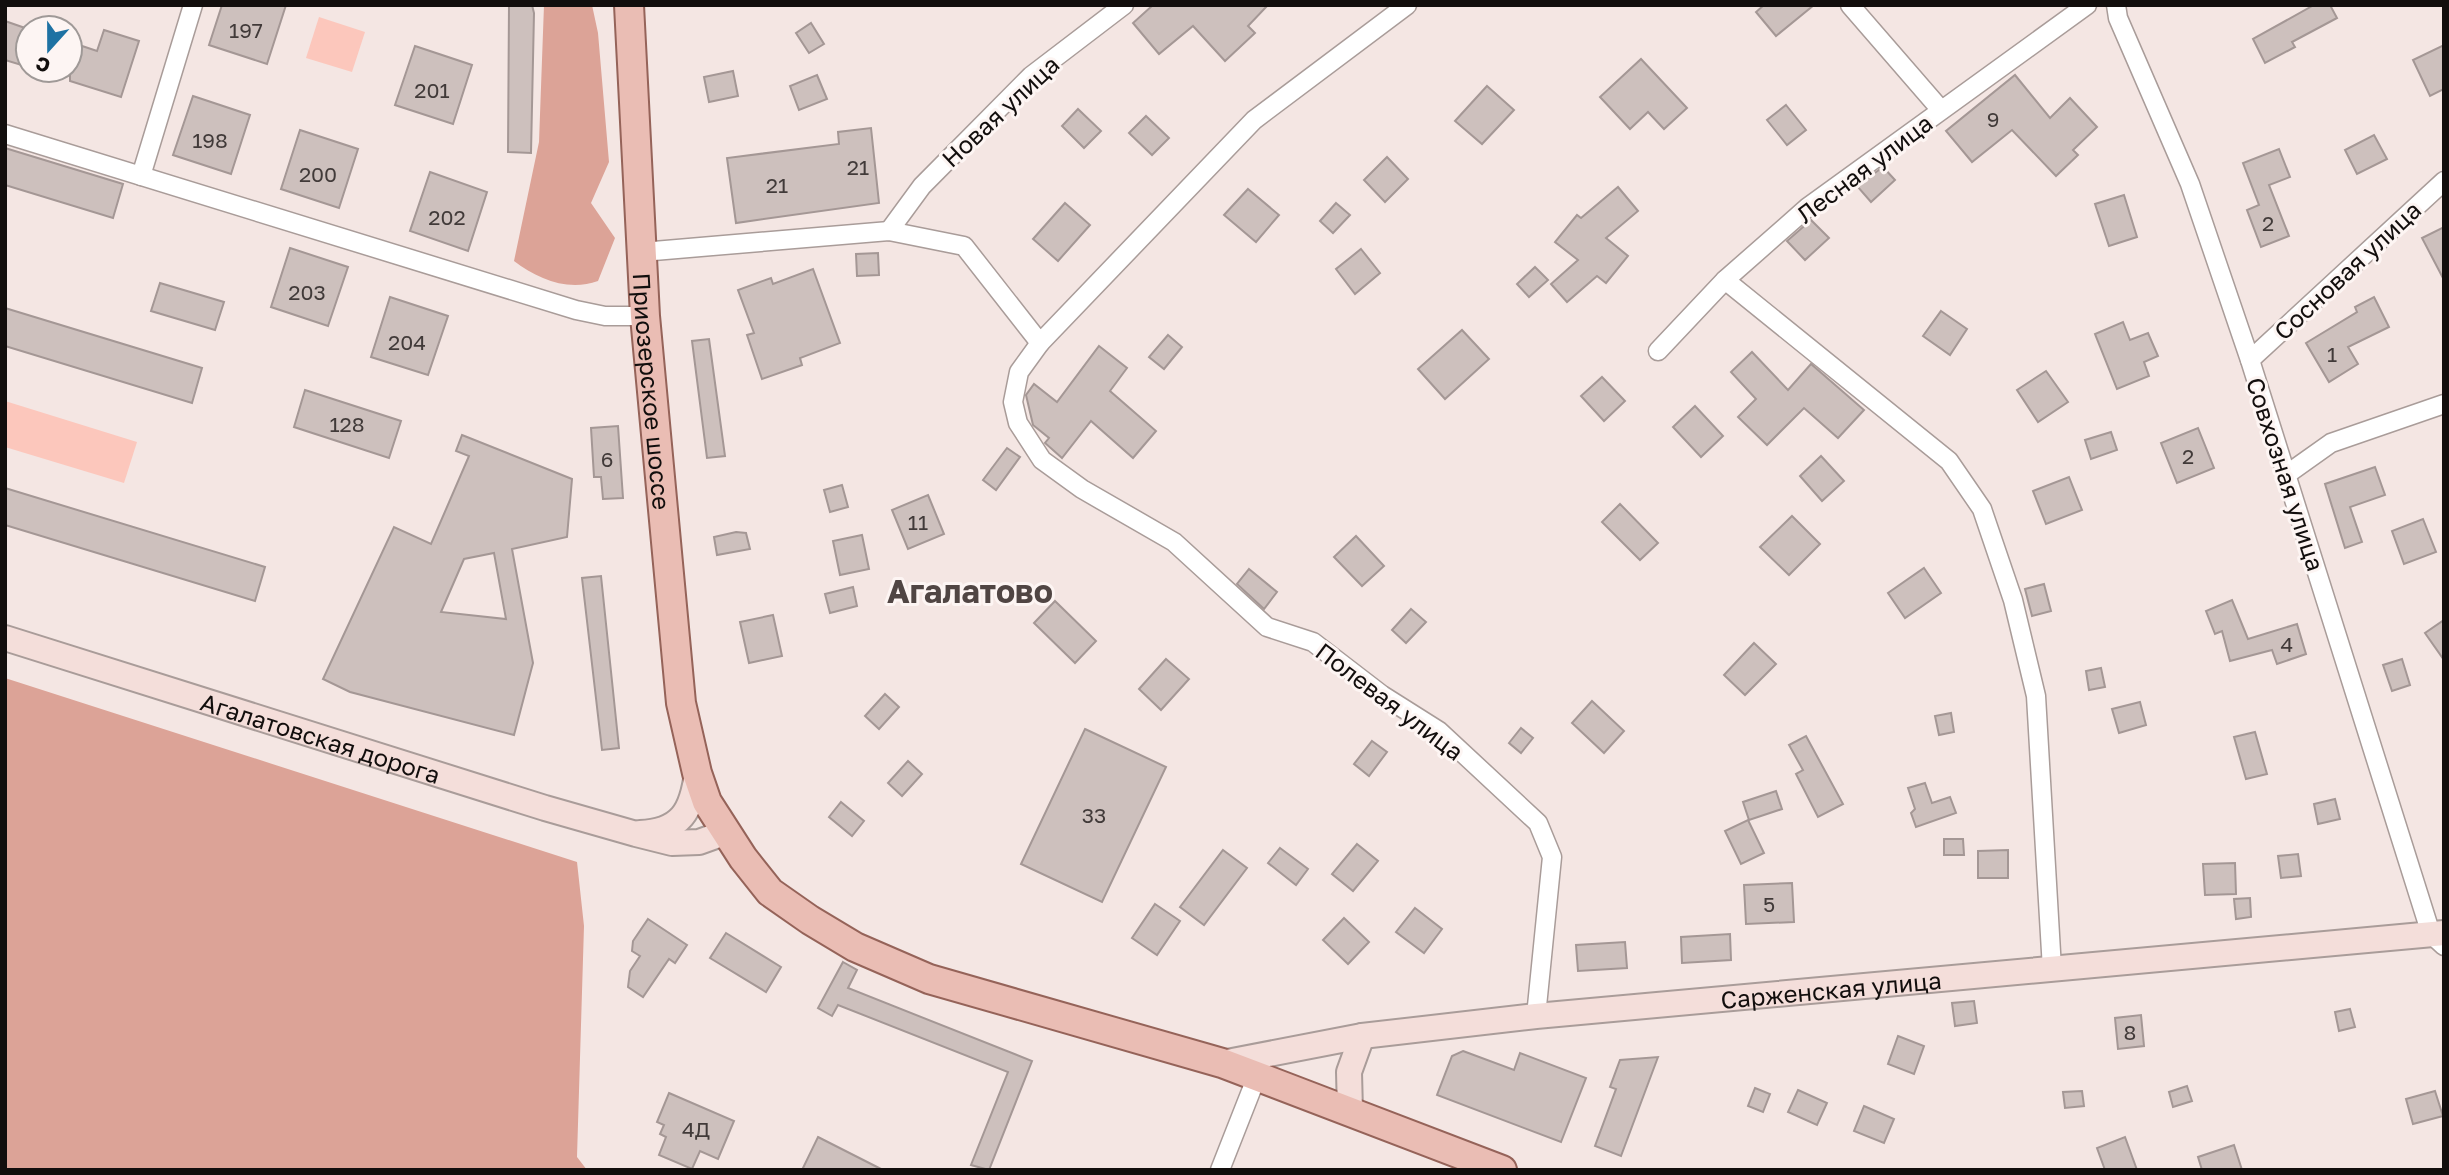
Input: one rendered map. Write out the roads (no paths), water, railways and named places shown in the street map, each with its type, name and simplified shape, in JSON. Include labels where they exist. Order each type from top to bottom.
[{"type":"main road","name":"Приозерское шоссе","points":[[629,5],[645,316],[681,703],[696,773],[724,833],[770,891],[855,947],[929,979],[1222,1063]]},
{"type":"main road","name":"Агалатовская дорога","points":[[5,638],[310,735],[636,834],[672,843],[699,842],[724,833]]},
{"type":"main road","points":[[636,834],[660,832],[676,823],[691,802],[696,773]]},
{"type":"main road","name":"Сарженская улица","points":[[1222,1063],[1362,1036],[1536,1016],[2052,968],[2440,938]]},
{"type":"main road","points":[[1350,1111],[1349,1072],[1362,1036]]},
{"type":"main road","points":[[1222,1063],[1502,1170]]},
{"type":"street","points":[[141,176],[193,5]]},
{"type":"street","name":"Новая улица","points":[[889,231],[922,186],[1031,76],[1124,5]]},
{"type":"street","name":"Полевая улица","points":[[1407,5],[1254,120],[1040,343],[1019,372],[1013,402],[1018,424],[1042,460],[1082,489],[1174,542],[1267,627],[1313,642],[1382,695],[1439,731],[1538,823],[1552,856],[1536,1016]]},
{"type":"street","points":[[1850,5],[1941,110]]},
{"type":"street","name":"Лесная улица","points":[[1658,351],[1725,280],[1808,207],[2087,5]]},
{"type":"street","name":"Совхозная улица","points":[[2116,5],[2118,18],[2190,184],[2440,938]]},
{"type":"street","points":[[5,134],[576,310],[605,316],[645,316]]},
{"type":"street","name":"Сосновая улица","points":[[2250,360],[2444,181]]},
{"type":"street","points":[[642,252],[889,231],[964,246],[1040,343]]},
{"type":"street","points":[[1725,280],[1949,461],[1982,509],[2013,600],[2036,696],[2052,968]]},
{"type":"street","points":[[2286,475],[2331,443],[2444,404]]},
{"type":"street","points":[[1220,1170],[1257,1076]]},
{"type":"district","name":"Агалатово","points":[[970,591]]}]
